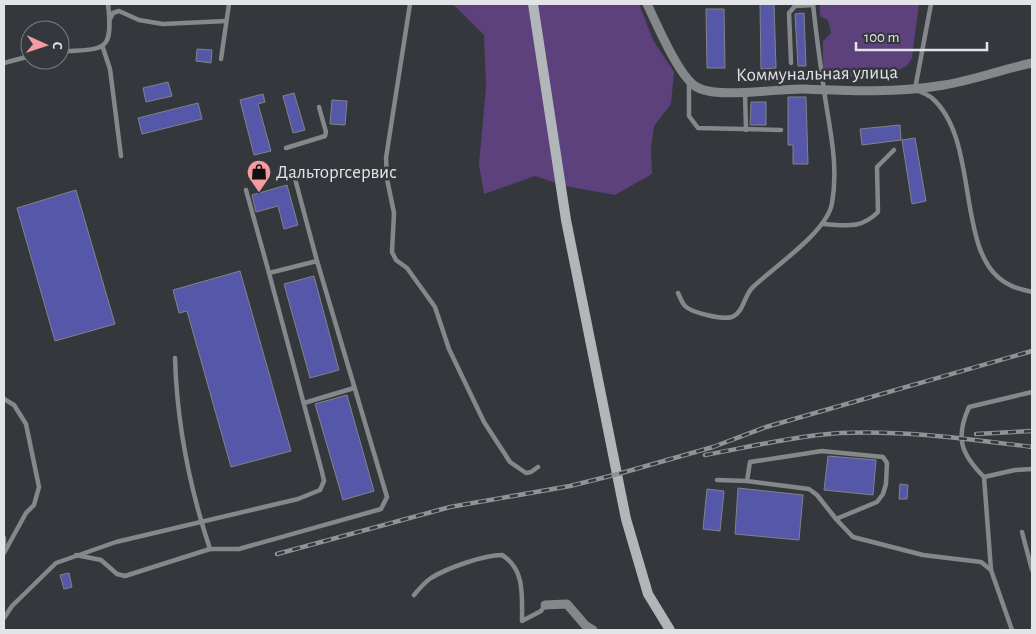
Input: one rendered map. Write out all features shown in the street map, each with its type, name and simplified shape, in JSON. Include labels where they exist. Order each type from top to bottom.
[{"type":"street","points":[[533,4],[566,220],[626,518],[648,594],[670,630]]},
{"type":"street","points":[[647,4],[689,81]]},
{"type":"street","name":"Коммунальная улица","points":[[689,81],[704,90],[745,93],[803,89],[824,91],[915,89],[966,81],[1032,63]]},
{"type":"street","points":[[545,604],[567,604],[585,625],[592,630]]},
{"type":"lane","points":[[70,52],[94,51],[103,48],[109,40],[108,4]]},
{"type":"lane","points":[[221,59],[229,4]]},
{"type":"lane","points":[[410,4],[386,158],[387,179],[394,213],[392,252],[396,260],[407,268],[435,307],[449,349],[484,422],[510,462],[526,473],[538,467]]},
{"type":"lane","points":[[678,293],[684,306],[698,313],[730,318],[737,314],[751,288],[811,237],[822,224],[832,206],[834,186],[832,134],[824,91],[813,4],[794,6],[789,13],[791,63]]},
{"type":"lane","points":[[931,4],[915,89],[932,98],[943,112],[953,133],[962,159],[978,248],[986,262],[994,273],[1009,285],[1032,292]]},
{"type":"lane","points":[[109,21],[113,13],[119,11],[139,20],[155,23],[185,24],[226,21]]},
{"type":"lane","points":[[103,48],[110,69],[121,156]]},
{"type":"lane","points":[[4,63],[20,59]]},
{"type":"lane","points":[[689,81],[689,116],[694,126],[701,129],[782,130]]},
{"type":"lane","points":[[745,93],[746,130]]},
{"type":"lane","points":[[286,148],[325,136],[326,132],[319,107]]},
{"type":"lane","points":[[822,224],[863,225],[878,212],[877,167],[894,150]]},
{"type":"lane","points":[[75,555],[100,560],[117,574],[125,576],[210,549],[239,549],[381,509],[387,497],[317,261],[294,175]]},
{"type":"lane","points":[[4,618],[12,606],[56,562],[116,542],[298,499],[320,490],[324,481],[322,472],[246,190]]},
{"type":"lane","points":[[269,273],[317,261]]},
{"type":"lane","points":[[175,358],[176,389],[188,475],[200,521],[210,549]]},
{"type":"lane","points":[[304,403],[354,388]]},
{"type":"lane","points":[[1012,630],[991,570],[984,477],[969,460],[961,438],[963,422],[969,407],[1032,392]]},
{"type":"lane","points":[[4,399],[14,405],[26,424],[39,487],[34,505],[26,513],[4,553]]},
{"type":"lane","points":[[747,481],[748,465],[754,461],[822,450],[883,458],[887,463],[886,484],[883,494],[877,502],[836,519]]},
{"type":"lane","points":[[984,477],[1015,470],[1032,469]]},
{"type":"lane","points":[[717,480],[747,481],[809,489],[817,495],[848,532],[860,539],[923,555],[981,562],[991,570]]},
{"type":"lane","points":[[1022,532],[1032,570]]},
{"type":"lane","points":[[4,538],[4,547]]},
{"type":"lane","points":[[414,595],[430,578],[490,555],[502,554],[517,568],[522,597],[522,621],[541,611],[545,604]]},
{"type":"shaded area","points":[[453,4],[639,4],[653,40],[674,72],[671,104],[654,126],[651,148],[652,174],[615,195],[565,186],[535,176],[484,194],[479,164],[486,87],[484,35]]},
{"type":"shaded area","points":[[820,4],[919,4],[912,58],[907,66],[884,75],[865,78],[823,70],[823,41],[831,33],[828,20],[820,16]]},
{"type":"building","points":[[760,4],[774,4],[776,68],[761,69]]},
{"type":"building","points":[[706,9],[724,9],[725,68],[707,68]]},
{"type":"building","points":[[804,13],[806,66],[798,66],[795,14]]},
{"type":"building","points":[[197,49],[212,50],[211,63],[196,61]]},
{"type":"building","points":[[168,82],[172,96],[146,102],[143,88]]},
{"type":"building","points":[[294,93],[305,130],[293,133],[283,96]]},
{"type":"building","points":[[263,94],[265,102],[258,104],[271,151],[254,155],[240,100]]},
{"type":"building","points":[[788,97],[806,97],[808,164],[793,164],[793,145],[788,145]]},
{"type":"building","points":[[332,100],[347,101],[345,125],[330,124]]},
{"type":"building","points":[[751,102],[766,102],[766,125],[750,125]]},
{"type":"building","points":[[198,103],[202,119],[142,134],[138,118]]},
{"type":"building","points":[[900,125],[901,140],[862,145],[860,129]]},
{"type":"building","points":[[915,138],[926,201],[912,204],[902,140]]},
{"type":"building","points":[[287,185],[298,225],[284,229],[278,206],[256,212],[252,195]]},
{"type":"building","points":[[76,190],[115,324],[55,341],[17,208]]},
{"type":"building","points":[[240,271],[291,451],[231,467],[187,311],[179,313],[173,290]]},
{"type":"building","points":[[314,276],[339,370],[310,378],[284,284]]},
{"type":"building","points":[[347,395],[374,491],[343,500],[315,404]]},
{"type":"building","points":[[828,456],[876,460],[873,495],[824,490]]},
{"type":"building","points":[[900,484],[908,485],[907,499],[899,499]]},
{"type":"building","points":[[738,488],[803,495],[799,540],[735,534]]},
{"type":"building","points":[[707,489],[724,491],[720,531],[703,529]]},
{"type":"building","points":[[69,573],[72,587],[64,589],[60,575]]},
{"type":"railway","points":[[277,554],[450,507],[570,486],[618,474],[713,447],[766,427],[1032,351]]},
{"type":"railway","points":[[976,434],[1032,431]]},
{"type":"railway","points":[[705,455],[806,437],[864,432],[936,436],[1032,447]]},
{"type":"place","name":"Дальторгсервис","points":[[259,193]]}]
